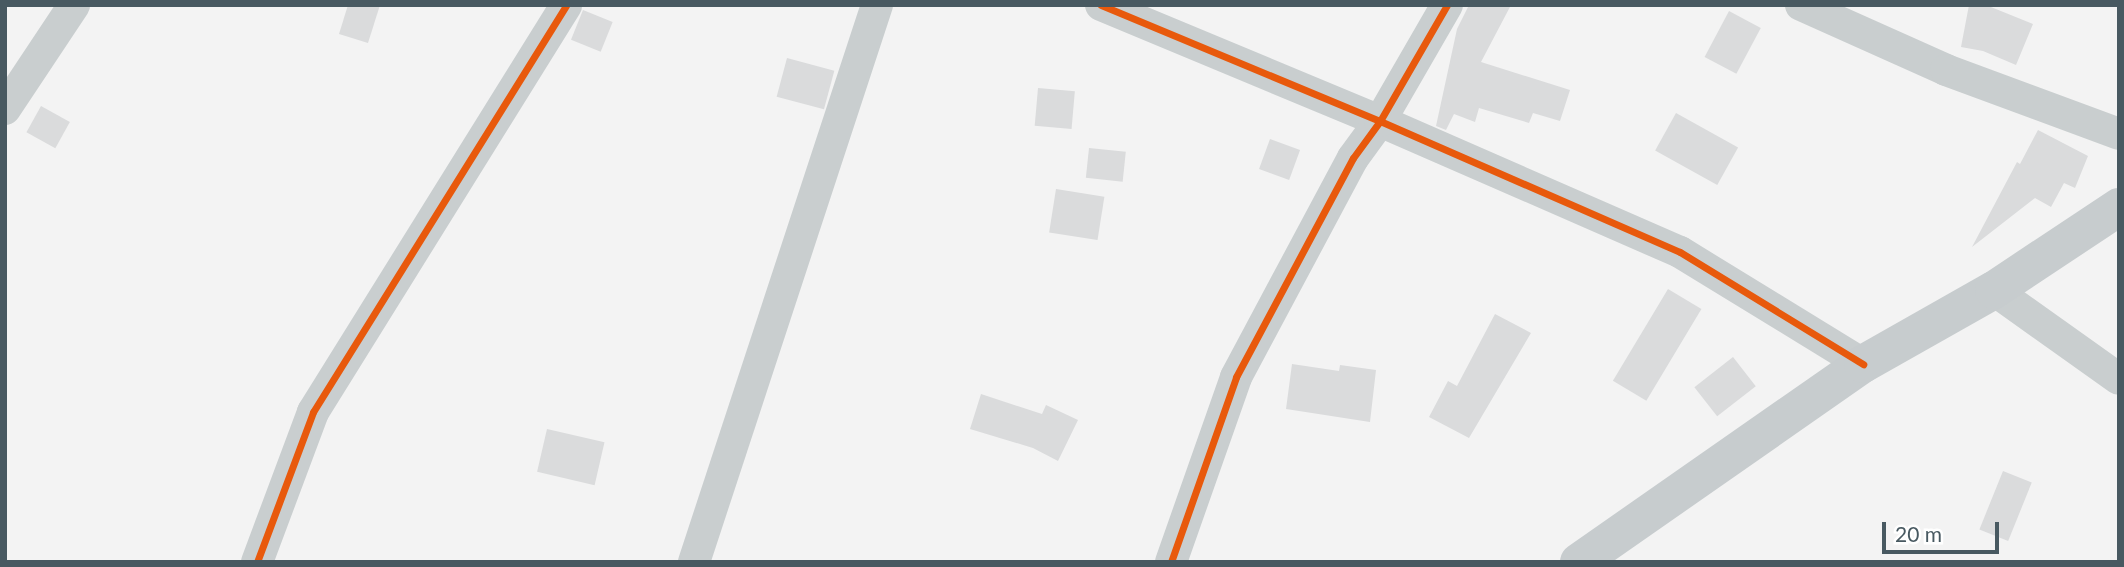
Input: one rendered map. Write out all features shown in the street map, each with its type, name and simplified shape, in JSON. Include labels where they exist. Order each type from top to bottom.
[{"type":"main road","points":[[1579,562],[1863,364],[1994,290],[2119,206]]},
{"type":"street","points":[[5,109],[74,5]]},
{"type":"street","points":[[257,562],[313,412],[566,5]]},
{"type":"street","points":[[694,562],[877,5]]},
{"type":"street","points":[[1101,5],[1380,121],[1680,253],[1863,364]]},
{"type":"street","points":[[1171,562],[1236,377],[1353,158],[1380,121],[1447,5]]},
{"type":"street","points":[[1801,5],[1946,70],[2119,134]]},
{"type":"street","points":[[1994,290],[2119,379]]},
{"type":"building","points":[[348,5],[380,5],[368,43],[339,34]]},
{"type":"building","points":[[1469,5],[1511,5],[1481,62],[1570,90],[1560,121],[1533,113],[1529,123],[1479,108],[1475,122],[1454,114],[1446,130],[1436,126],[1457,29]]},
{"type":"building","points":[[1969,5],[1986,5],[2033,24],[2016,65],[1983,51],[1961,47]]},
{"type":"building","points":[[583,10],[613,22],[601,52],[571,40]]},
{"type":"building","points":[[1729,11],[1761,28],[1736,74],[1705,57]]},
{"type":"building","points":[[787,58],[834,71],[824,109],[777,97]]},
{"type":"building","points":[[1038,88],[1075,91],[1072,129],[1035,126]]},
{"type":"building","points":[[41,106],[70,122],[55,148],[26,132]]},
{"type":"building","points":[[1676,113],[1738,147],[1717,185],[1655,151]]},
{"type":"building","points":[[2038,130],[2088,156],[2075,188],[2064,183],[2051,207],[2035,198],[1972,247],[2017,162],[2020,164]]},
{"type":"building","points":[[1270,139],[1300,150],[1289,180],[1259,169]]},
{"type":"building","points":[[1089,148],[1126,152],[1123,182],[1086,178]]},
{"type":"building","points":[[1056,189],[1104,197],[1098,240],[1049,232]]},
{"type":"building","points":[[1668,289],[1701,309],[1646,401],[1613,381]]},
{"type":"building","points":[[1495,314],[1531,333],[1469,438],[1429,417],[1448,381],[1457,386]]},
{"type":"building","points":[[1733,357],[1756,386],[1717,416],[1694,387]]},
{"type":"building","points":[[1292,364],[1339,371],[1340,365],[1376,370],[1370,422],[1286,409]]},
{"type":"building","points":[[981,394],[1042,414],[1046,405],[1078,420],[1058,461],[1033,448],[970,429]]},
{"type":"building","points":[[547,429],[604,442],[595,485],[537,472]]},
{"type":"building","points":[[2003,471],[2032,483],[2008,541],[1979,529]]},
{"type":"cycle path","points":[[257,562],[313,412],[566,5]]},
{"type":"cycle path","points":[[1101,5],[1380,121],[1680,252],[1863,364]]},
{"type":"cycle path","points":[[1171,562],[1236,377],[1353,158],[1380,121],[1447,5]]}]
